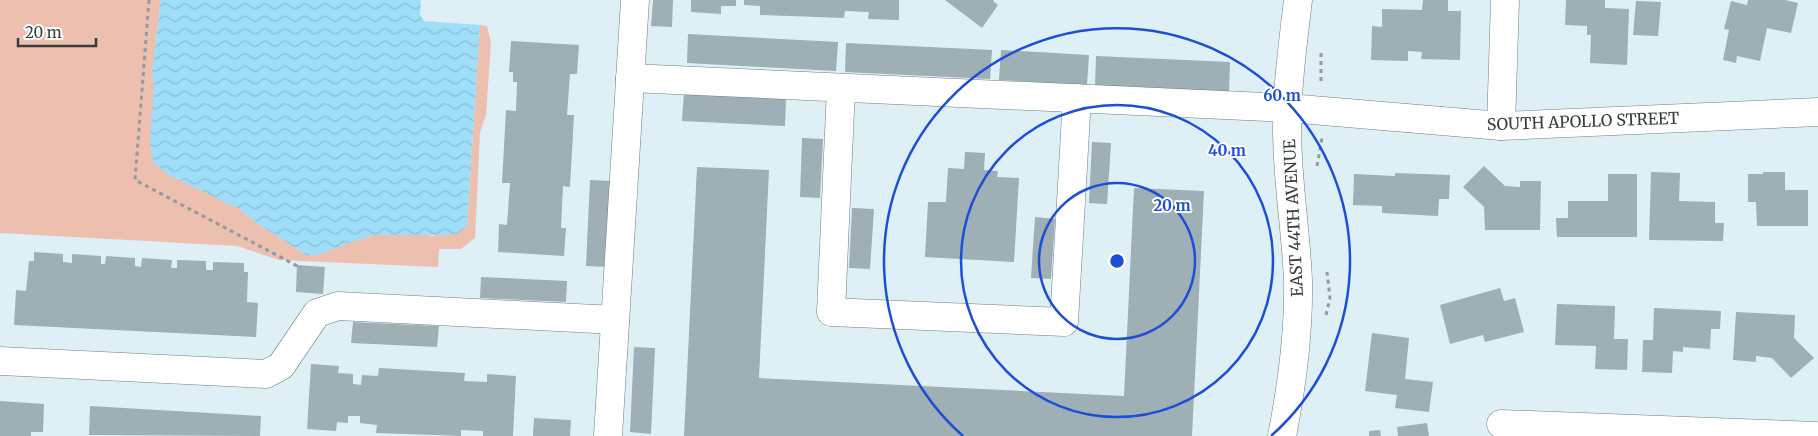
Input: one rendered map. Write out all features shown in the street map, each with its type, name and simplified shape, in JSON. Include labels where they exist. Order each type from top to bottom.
[{"type":"street","points":[[608,436],[635,0]]},
{"type":"street","name":"EAST 44TH AVENUE","points":[[1282,436],[1292,384],[1298,309],[1297,262],[1288,166],[1288,108],[1298,0]]},
{"type":"street","points":[[1501,126],[1505,0]]},
{"type":"street","name":"SOUTH APOLLO STREET","points":[[630,78],[1288,108],[1501,126],[1818,112]]},
{"type":"street","points":[[841,88],[831,312],[1064,322],[1077,98]]},
{"type":"street","points":[[0,361],[266,374],[281,366],[316,313],[338,306],[615,320]]},
{"type":"street","points":[[1501,424],[1816,436]]},
{"type":"path","points":[[149,0],[135,180],[301,268]]},
{"type":"shaded area","points":[[0,0],[161,0],[152,72],[154,83],[239,209],[306,255],[374,235],[418,234],[433,236],[467,226],[480,25],[487,26],[491,42],[486,115],[480,132],[475,238],[461,249],[439,249],[438,267],[279,260],[237,246],[0,233]]},
{"type":"water","points":[[161,0],[421,0],[420,15],[424,21],[480,25],[467,226],[457,234],[449,235],[374,235],[316,256],[306,255],[239,209],[167,174],[153,162],[150,142],[154,83],[152,72]]},
{"type":"building","points":[[653,0],[673,0],[672,27],[651,26]]},
{"type":"building","points":[[691,0],[736,0],[736,6],[721,6],[721,14],[691,12]]},
{"type":"building","points":[[744,0],[899,0],[899,20],[868,19],[869,12],[845,11],[844,18],[760,15],[760,6],[744,5]]},
{"type":"building","points":[[945,0],[994,0],[998,5],[982,28]]},
{"type":"building","points":[[1423,0],[1448,0],[1448,11],[1461,11],[1460,60],[1421,59],[1422,52],[1408,51],[1408,61],[1371,60],[1372,26],[1382,27],[1382,9],[1422,10]]},
{"type":"building","points":[[1566,0],[1605,0],[1605,8],[1629,9],[1627,65],[1590,63],[1591,35],[1587,35],[1587,26],[1565,25]]},
{"type":"building","points":[[1748,0],[1785,0],[1798,3],[1791,33],[1767,28],[1760,61],[1737,56],[1736,63],[1723,60],[1729,30],[1724,29],[1731,1],[1747,5]]},
{"type":"building","points":[[1636,1],[1661,2],[1658,36],[1633,35]]},
{"type":"building","points":[[688,34],[838,42],[836,71],[687,63]]},
{"type":"building","points":[[511,41],[579,45],[577,74],[570,74],[567,115],[574,115],[570,187],[563,186],[561,228],[566,228],[564,256],[498,252],[499,224],[507,225],[510,183],[502,183],[506,110],[516,111],[517,82],[513,82],[513,72],[509,72]]},
{"type":"building","points":[[846,43],[992,50],[990,79],[845,72]]},
{"type":"building","points":[[1001,50],[1089,55],[1087,85],[999,80]]},
{"type":"building","points":[[1096,56],[1230,62],[1229,92],[1095,86]]},
{"type":"building","points":[[684,92],[786,97],[785,126],[682,121]]},
{"type":"building","points":[[802,138],[823,139],[820,198],[800,197]]},
{"type":"building","points":[[1092,142],[1111,143],[1107,204],[1089,203]]},
{"type":"building","points":[[965,152],[985,153],[984,170],[998,171],[997,177],[1019,178],[1014,262],[925,257],[928,202],[946,202],[948,168],[964,169]]},
{"type":"building","points":[[1484,166],[1505,186],[1520,187],[1520,181],[1541,181],[1540,230],[1485,230],[1484,207],[1463,187]]},
{"type":"building","points":[[697,167],[769,170],[759,378],[1124,396],[1134,188],[1204,191],[1192,436],[684,436]]},
{"type":"building","points":[[1651,172],[1680,173],[1679,201],[1715,202],[1715,223],[1724,223],[1723,241],[1649,240]]},
{"type":"building","points":[[1763,172],[1785,172],[1785,190],[1808,190],[1808,226],[1757,226],[1756,202],[1748,202],[1748,174],[1763,174]]},
{"type":"building","points":[[1395,173],[1450,175],[1449,199],[1439,199],[1438,216],[1382,213],[1382,206],[1353,205],[1354,174],[1395,176]]},
{"type":"building","points":[[1608,174],[1637,174],[1637,237],[1557,237],[1556,218],[1568,218],[1568,201],[1608,201]]},
{"type":"building","points":[[590,180],[611,181],[607,267],[586,266]]},
{"type":"building","points":[[852,208],[874,209],[870,269],[849,268]]},
{"type":"building","points":[[1035,217],[1055,219],[1051,279],[1031,278]]},
{"type":"building","points":[[34,252],[63,254],[63,262],[72,263],[72,254],[101,256],[101,264],[105,264],[106,256],[135,258],[135,266],[141,267],[142,258],[172,260],[171,268],[177,268],[177,260],[206,261],[206,270],[213,270],[213,262],[244,263],[244,272],[248,272],[247,302],[258,303],[256,337],[14,325],[16,290],[26,291],[29,261],[34,261]]},
{"type":"building","points":[[297,265],[325,267],[323,294],[296,292]]},
{"type":"building","points":[[481,277],[567,281],[566,302],[480,298]]},
{"type":"building","points":[[1500,288],[1504,301],[1515,298],[1524,332],[1485,342],[1483,335],[1450,344],[1440,305]]},
{"type":"building","points":[[1557,304],[1615,306],[1614,339],[1628,339],[1627,370],[1595,369],[1596,346],[1555,345]]},
{"type":"building","points":[[1654,308],[1721,311],[1720,329],[1711,329],[1710,349],[1683,347],[1683,352],[1673,351],[1672,373],[1642,372],[1643,340],[1653,340]]},
{"type":"building","points":[[1736,312],[1795,315],[1794,338],[1814,358],[1791,378],[1772,358],[1756,356],[1756,362],[1733,360]]},
{"type":"building","points":[[353,322],[439,326],[437,347],[351,343]]},
{"type":"building","points":[[1372,333],[1409,338],[1405,379],[1433,382],[1429,412],[1395,408],[1397,395],[1365,391]]},
{"type":"building","points":[[634,347],[655,348],[651,434],[630,432]]},
{"type":"building","points":[[311,364],[339,366],[338,373],[353,374],[353,384],[361,385],[362,375],[378,376],[379,368],[465,373],[464,381],[487,382],[487,374],[516,376],[513,436],[483,436],[483,431],[461,430],[461,436],[376,433],[377,425],[360,423],[360,416],[348,416],[348,423],[337,422],[336,431],[307,429]]},
{"type":"building","points":[[0,401],[44,404],[43,432],[31,432],[31,436],[0,436]]},
{"type":"building","points":[[90,406],[261,416],[260,436],[89,435]]},
{"type":"building","points":[[534,418],[571,420],[570,436],[533,436]]},
{"type":"building","points":[[1427,423],[1429,436],[1398,436],[1397,427]]},
{"type":"building","points":[[1380,430],[1381,436],[1369,436],[1369,431]]}]
